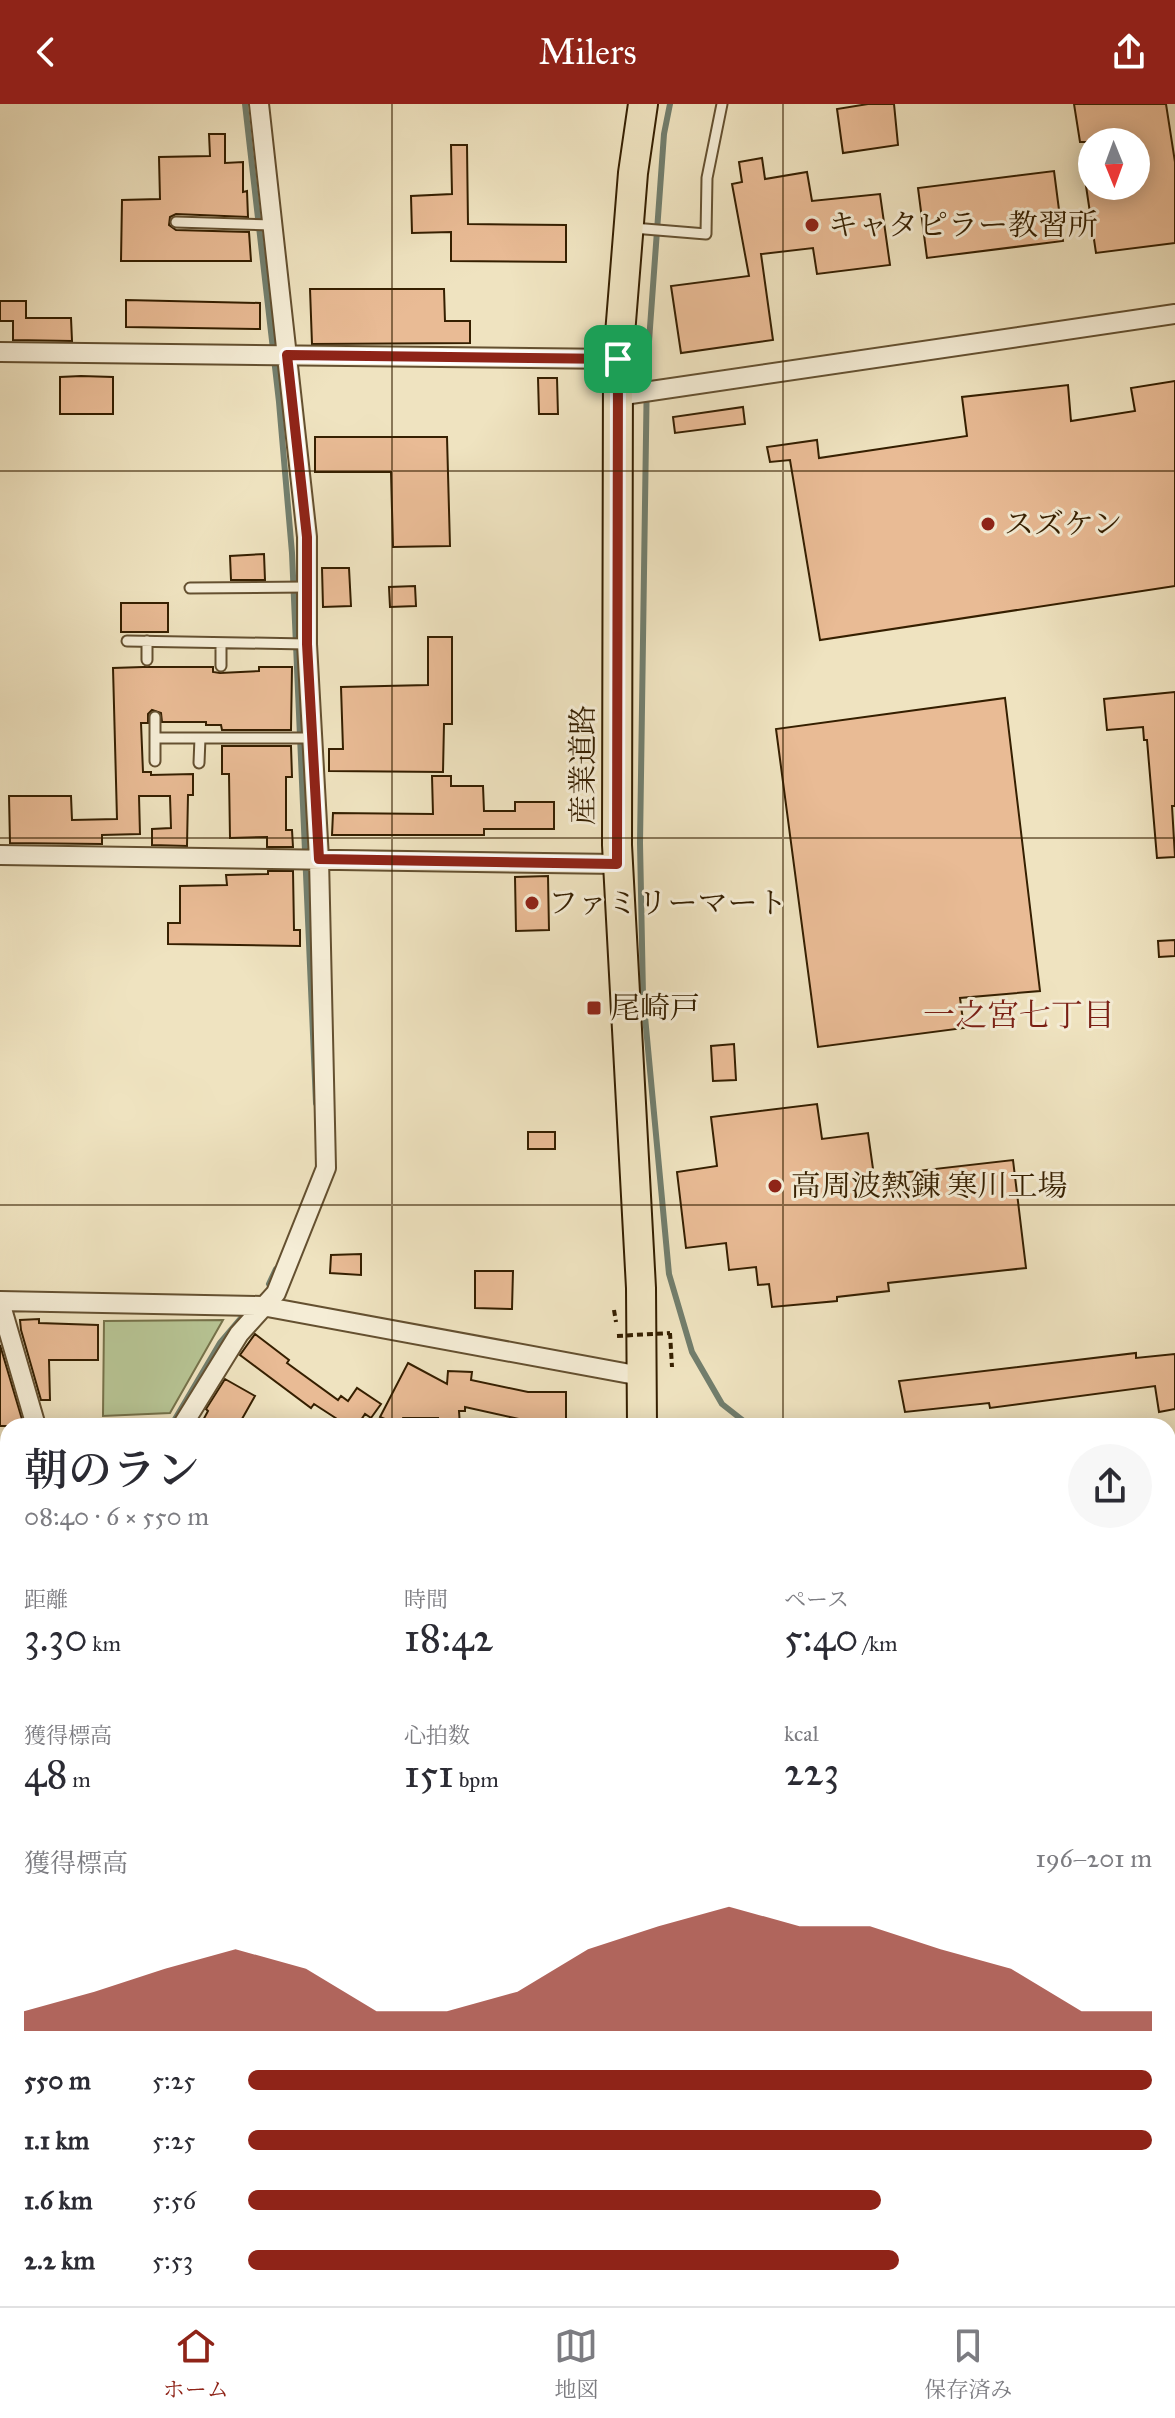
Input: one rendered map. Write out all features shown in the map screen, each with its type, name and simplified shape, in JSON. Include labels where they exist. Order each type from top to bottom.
[{"type":"main road","name":"産業道路","points":[[642,1418],[641,1288],[617,864],[617,396],[633,173],[643,104]]},
{"type":"street","points":[[187,1418],[239,1334],[276,1293],[326,1168],[314,738],[307,644],[307,537],[259,104]]},
{"type":"street","points":[[617,396],[1175,314]]},
{"type":"street","points":[[0,352],[618,359]]},
{"type":"street","points":[[0,855],[617,864]]},
{"type":"street","points":[[34,1418],[0,1302],[262,1306],[641,1376]]},
{"type":"lane","points":[[629,228],[706,234],[707,178],[722,104]]},
{"type":"lane","points":[[176,222],[273,225]]},
{"type":"lane","points":[[190,588],[307,587]]},
{"type":"lane","points":[[127,641],[307,644]]},
{"type":"lane","points":[[147,641],[147,660]]},
{"type":"lane","points":[[221,643],[221,666]]},
{"type":"lane","points":[[155,717],[155,761]]},
{"type":"lane","points":[[155,738],[314,738]]},
{"type":"lane","points":[[199,763],[200,738]]},
{"type":"path","points":[[617,1336],[670,1333],[672,1367]]},
{"type":"green space","points":[[223,1320],[170,1413],[103,1416],[104,1321]]},
{"type":"building","points":[[894,104],[898,145],[843,153],[837,109]]},
{"type":"building","points":[[1074,104],[1166,104],[1175,162],[1175,243],[1096,253],[1088,200],[1150,200],[1150,128],[1078,129]]},
{"type":"building","points":[[209,134],[225,134],[225,163],[243,162],[243,192],[247,191],[248,217],[176,214],[170,217],[169,225],[176,230],[249,232],[251,261],[121,261],[122,200],[160,199],[159,157],[210,156]]},
{"type":"building","points":[[451,145],[467,145],[468,224],[566,225],[566,262],[451,261],[451,232],[412,233],[411,196],[452,194]]},
{"type":"building","name":"キャタピラー教習所","points":[[762,158],[765,179],[807,172],[812,201],[880,194],[890,265],[817,274],[813,248],[761,254],[773,340],[681,353],[671,286],[749,276],[732,184],[742,182],[739,162]]},
{"type":"building","points":[[1054,171],[1063,241],[927,258],[918,188]]},
{"type":"building","points":[[310,289],[444,289],[445,321],[470,321],[470,343],[312,344]]},
{"type":"building","points":[[126,300],[260,303],[260,329],[126,327]]},
{"type":"building","points":[[0,301],[26,301],[26,318],[71,318],[72,341],[13,340],[13,321],[0,321]]},
{"type":"building","points":[[60,377],[113,377],[113,414],[60,414]]},
{"type":"building","points":[[538,378],[557,378],[558,414],[539,414]]},
{"type":"building","name":"スズケン","points":[[1175,381],[1175,586],[820,640],[790,460],[770,462],[767,447],[817,440],[819,458],[967,436],[962,397],[1068,385],[1071,421],[1135,411],[1131,388]]},
{"type":"building","points":[[743,407],[745,424],[675,433],[673,417]]},
{"type":"building","points":[[315,437],[447,437],[450,546],[393,547],[391,472],[315,472]]},
{"type":"building","points":[[264,554],[265,580],[231,580],[230,556]]},
{"type":"building","points":[[322,568],[349,568],[351,606],[323,607]]},
{"type":"building","points":[[415,586],[416,606],[390,607],[389,587]]},
{"type":"building","points":[[121,603],[168,603],[168,632],[121,632]]},
{"type":"building","points":[[428,637],[452,637],[452,724],[444,724],[443,772],[329,771],[329,749],[343,749],[341,687],[428,685]]},
{"type":"building","points":[[213,667],[213,672],[220,673],[259,671],[259,667],[292,667],[291,730],[222,730],[221,725],[206,725],[206,722],[162,722],[161,713],[152,710],[148,714],[148,723],[141,723],[143,772],[151,772],[151,775],[193,774],[193,795],[188,795],[187,846],[152,845],[152,829],[171,828],[170,796],[139,796],[140,834],[102,835],[102,844],[10,843],[9,796],[71,796],[72,820],[117,819],[113,668]]},
{"type":"building","points":[[1175,692],[1175,806],[1172,806],[1175,857],[1157,858],[1147,740],[1144,740],[1143,727],[1107,730],[1104,699]]},
{"type":"building","points":[[1005,698],[1040,991],[960,998],[964,1028],[818,1047],[776,729]]},
{"type":"building","points":[[222,746],[291,746],[292,777],[286,777],[286,830],[292,830],[293,847],[267,847],[267,837],[230,838],[229,774],[222,774]]},
{"type":"building","points":[[432,776],[451,776],[451,786],[483,786],[484,811],[515,811],[515,802],[554,802],[554,829],[484,829],[484,835],[332,835],[333,813],[433,814]]},
{"type":"building","points":[[268,871],[293,871],[294,930],[300,930],[300,946],[168,944],[168,923],[180,923],[180,886],[227,885],[226,875],[268,874]]},
{"type":"building","name":"ファミリーマート","points":[[548,876],[549,930],[516,931],[515,877]]},
{"type":"building","points":[[1175,940],[1175,956],[1159,957],[1158,941]]},
{"type":"building","points":[[734,1044],[736,1080],[713,1081],[711,1046]]},
{"type":"building","points":[[817,1104],[822,1139],[868,1133],[874,1176],[1013,1160],[1026,1268],[888,1283],[889,1291],[837,1297],[837,1301],[772,1307],[769,1284],[758,1285],[756,1267],[729,1270],[726,1243],[686,1248],[677,1172],[717,1166],[711,1117]]},
{"type":"building","points":[[528,1132],[555,1132],[555,1149],[528,1149]]},
{"type":"building","points":[[361,1254],[361,1275],[330,1273],[331,1255]]},
{"type":"building","points":[[475,1271],[513,1271],[512,1309],[475,1308]]},
{"type":"building","points":[[39,1319],[39,1323],[98,1325],[98,1360],[49,1360],[50,1400],[41,1400],[21,1330],[20,1320]]},
{"type":"building","points":[[255,1334],[289,1360],[287,1363],[338,1400],[341,1396],[348,1401],[357,1388],[381,1404],[371,1418],[365,1414],[362,1418],[336,1418],[314,1404],[311,1408],[240,1355]]},
{"type":"building","points":[[0,1345],[22,1418],[0,1418]]},
{"type":"building","points":[[1136,1353],[1136,1358],[1175,1354],[1175,1409],[1159,1412],[1155,1386],[990,1408],[989,1403],[905,1412],[899,1381]]},
{"type":"building","points":[[408,1363],[447,1384],[448,1371],[472,1372],[471,1380],[528,1392],[566,1392],[566,1418],[514,1418],[465,1407],[465,1411],[459,1411],[459,1418],[380,1417]]},
{"type":"building","points":[[225,1379],[255,1396],[243,1418],[204,1418],[206,1409]]},
{"type":"waterway","points":[[245,104],[279,402],[292,553],[316,1103]]},
{"type":"waterway","points":[[670,104],[664,134],[647,369],[640,843],[643,995],[669,1274],[692,1352],[722,1404],[740,1418]]},
{"type":"waterway","points":[[269,1284],[276,1269]]},
{"type":"waterway","points":[[176,1418],[220,1343],[242,1317]]},
{"type":"place","name":"キャタピラー教習所","points":[[812,225]]},
{"type":"place","name":"スズケン","points":[[988,524]]},
{"type":"place","name":"ファミリーマート","points":[[532,903]]},
{"type":"place","name":"尾崎戸","points":[[594,1008]]},
{"type":"place","name":"高周波熱錬 寒川工場","points":[[775,1186]]},
{"type":"district","name":"一之宮七丁目","points":[[1019,1015]]},
{"type":"route","points":[[287,355],[618,359],[617,864],[319,859],[307,644],[307,537],[287,355]]}]
